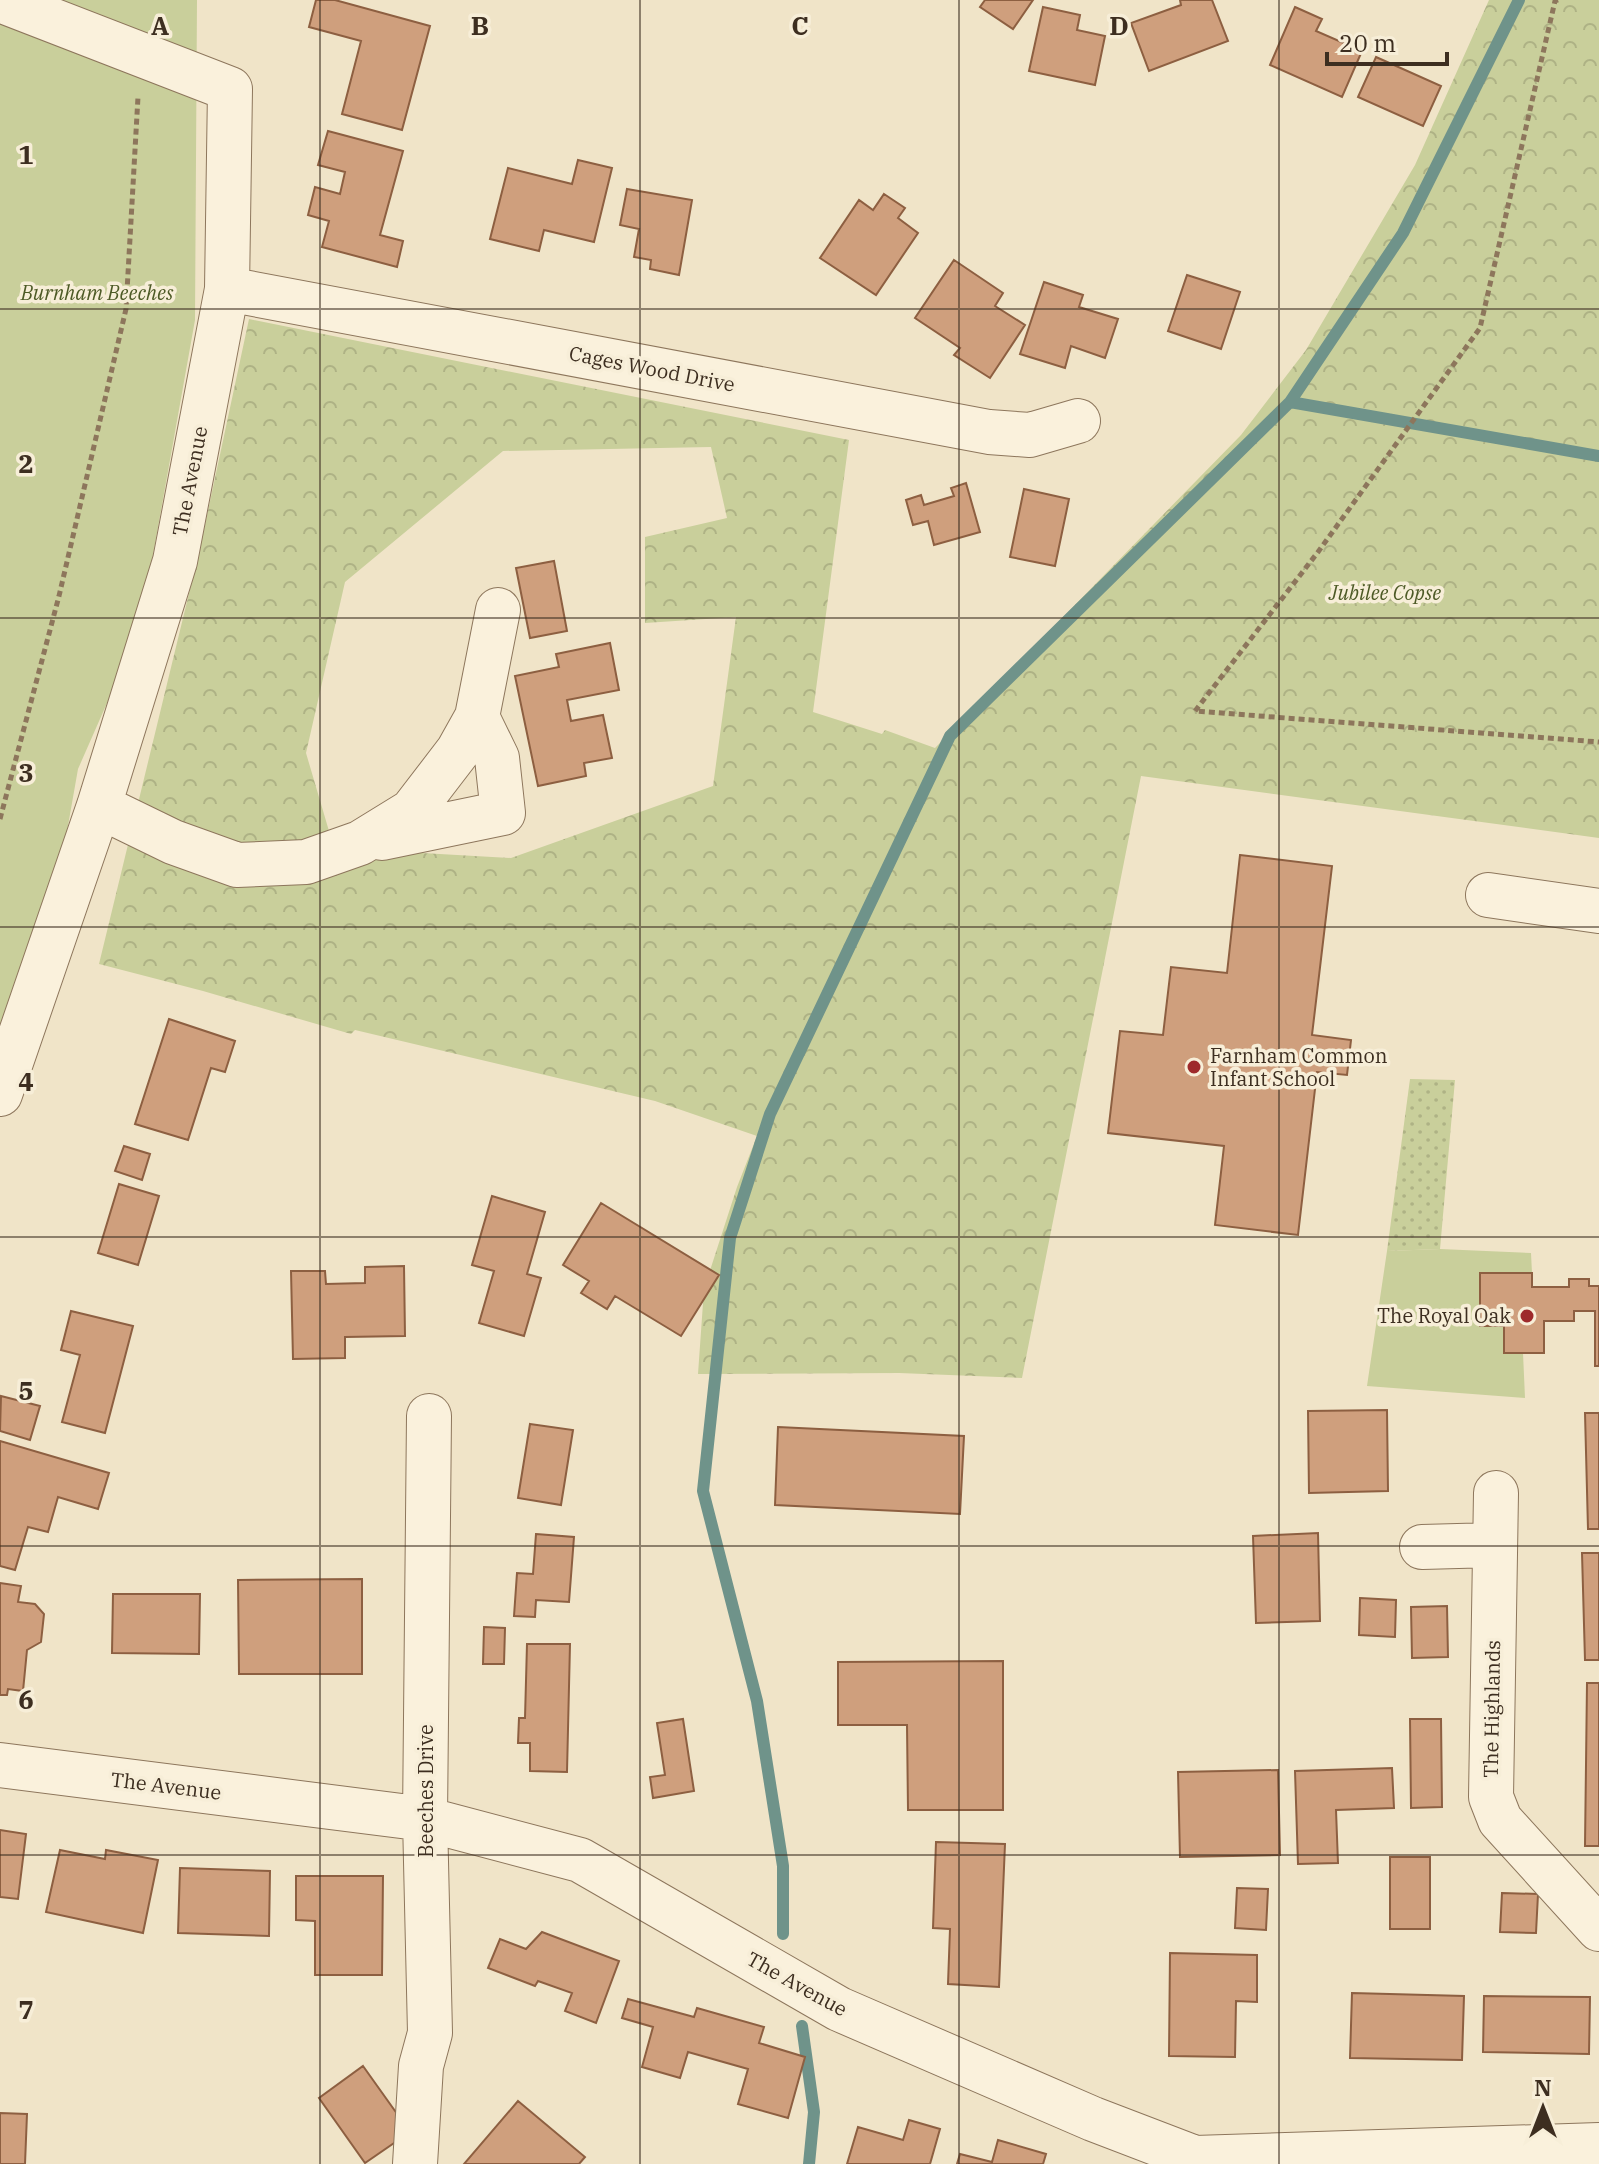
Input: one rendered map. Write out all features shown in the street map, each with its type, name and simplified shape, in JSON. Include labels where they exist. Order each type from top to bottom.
[{"type":"street","name":"The Avenue","points":[[0,0],[230,89],[227,289],[175,561],[99,806],[0,1094]]},
{"type":"street","name":"Cages Wood Drive","points":[[227,289],[989,432],[1030,435],[1078,421]]},
{"type":"street","points":[[360,843],[412,811],[458,751],[477,717],[498,610]]},
{"type":"street","points":[[99,806],[173,842],[237,865],[306,862],[360,843],[503,813],[497,758],[477,717]]},
{"type":"street","points":[[1488,895],[1599,911]]},
{"type":"street","name":"Beeches Drive","points":[[415,2164],[421,2066],[430,2033],[425,1819],[429,1416]]},
{"type":"street","name":"The Highlands","points":[[1496,1493],[1491,1797],[1500,1820],[1599,1929]]},
{"type":"street","points":[[1422,1547],[1494,1545]]},
{"type":"street","name":"The Avenue","points":[[0,1765],[425,1819],[580,1860],[839,2009],[1093,2119],[1195,2158],[1599,2145]]},
{"type":"path","points":[[1558,0],[1555,1],[1480,328],[1318,552],[1195,711],[1599,742]]},
{"type":"path","points":[[0,819],[59,596],[126,309],[141,55]]},
{"type":"green space","name":"Burnham Beeches","points":[[0,0],[197,0],[195,320],[140,628],[78,769],[45,956],[0,1069]]},
{"type":"green space","name":"Jubilee Copse","points":[[1489,0],[1599,0],[1599,838],[1141,776],[1022,1378],[899,1373],[698,1374],[704,1289],[757,1136],[655,1101],[355,1030],[351,1034],[99,964],[200,548],[249,319],[849,440],[813,712],[882,734],[885,730],[935,748],[1241,435],[1306,350],[1415,165]],"holes":[[[711,447],[727,518],[645,537],[645,623],[736,617],[713,786],[511,858],[334,848],[306,753],[345,582],[503,451]]]},
{"type":"green space","points":[[1410,1079],[1455,1080],[1440,1249],[1387,1251]]},
{"type":"green space","points":[[1440,1249],[1531,1253],[1532,1273],[1481,1273],[1504,1326],[1523,1353],[1525,1398],[1367,1386],[1387,1251]]},
{"type":"building","points":[[316,0],[335,0],[430,26],[402,130],[342,114],[361,41],[309,27]]},
{"type":"building","points":[[985,0],[1033,0],[1013,29],[980,7]]},
{"type":"building","points":[[1180,0],[1212,0],[1228,41],[1149,71],[1131,23],[1181,5]]},
{"type":"building","points":[[1043,7],[1080,15],[1077,30],[1105,36],[1095,85],[1029,71]]},
{"type":"building","points":[[1295,7],[1322,19],[1316,31],[1362,51],[1342,97],[1270,65]]},
{"type":"building","points":[[1376,57],[1441,86],[1423,126],[1358,97]]},
{"type":"building","points":[[328,131],[403,151],[380,235],[403,241],[397,267],[322,247],[329,221],[308,215],[315,187],[340,194],[345,172],[318,165]]},
{"type":"building","points":[[578,160],[612,168],[594,242],[544,230],[539,251],[490,239],[508,168],[572,184]]},
{"type":"building","points":[[627,189],[692,200],[679,275],[650,269],[651,260],[634,257],[639,229],[620,225]]},
{"type":"building","points":[[884,194],[905,208],[898,218],[918,233],[876,295],[820,258],[859,200],[873,210]]},
{"type":"building","points":[[954,260],[1003,293],[995,306],[1025,325],[990,378],[954,355],[960,348],[915,318]]},
{"type":"building","points":[[1187,275],[1240,292],[1221,349],[1168,331]]},
{"type":"building","points":[[1044,282],[1083,295],[1079,307],[1118,319],[1105,358],[1071,346],[1065,368],[1020,354]]},
{"type":"building","points":[[966,483],[980,532],[934,545],[928,521],[913,525],[906,500],[921,495],[924,505],[954,496],[951,488]]},
{"type":"building","points":[[1024,489],[1069,499],[1055,566],[1010,557]]},
{"type":"building","points":[[554,561],[567,631],[530,638],[516,568]]},
{"type":"building","points":[[610,643],[619,690],[567,700],[571,721],[603,715],[612,758],[584,763],[586,776],[538,786],[515,676],[559,667],[556,654]]},
{"type":"building","points":[[1240,855],[1332,866],[1312,1035],[1351,1040],[1347,1075],[1317,1072],[1298,1235],[1215,1225],[1224,1146],[1108,1133],[1120,1031],[1163,1035],[1171,967],[1227,973]]},
{"type":"building","points":[[169,1019],[235,1041],[225,1072],[211,1068],[188,1140],[135,1124]]},
{"type":"building","points":[[124,1146],[150,1154],[142,1180],[115,1171]]},
{"type":"building","points":[[119,1184],[159,1196],[138,1265],[98,1253]]},
{"type":"building","points":[[492,1196],[545,1212],[527,1274],[541,1278],[524,1336],[479,1323],[494,1271],[472,1265]]},
{"type":"building","points":[[601,1203],[719,1275],[681,1336],[615,1296],[607,1309],[581,1293],[589,1281],[563,1265]]},
{"type":"building","points":[[404,1266],[405,1336],[345,1337],[345,1358],[293,1359],[291,1271],[325,1271],[326,1284],[365,1283],[365,1267]]},
{"type":"building","name":"The Royal Oak","points":[[1480,1273],[1532,1273],[1532,1287],[1569,1287],[1569,1279],[1589,1279],[1589,1286],[1599,1286],[1599,1366],[1595,1366],[1595,1311],[1574,1311],[1574,1321],[1544,1321],[1544,1353],[1504,1353],[1504,1326],[1480,1326]]},
{"type":"building","points":[[71,1311],[133,1326],[105,1433],[62,1422],[80,1355],[61,1350]]},
{"type":"building","points":[[1,1396],[40,1406],[30,1440],[0,1431]]},
{"type":"building","points":[[1387,1410],[1388,1491],[1309,1493],[1308,1411]]},
{"type":"building","points":[[1585,1413],[1599,1413],[1599,1529],[1588,1529]]},
{"type":"building","points":[[530,1424],[573,1430],[561,1505],[518,1498]]},
{"type":"building","points":[[778,1427],[964,1436],[960,1514],[775,1505]]},
{"type":"building","points":[[0,1441],[109,1473],[98,1509],[58,1497],[48,1532],[28,1527],[15,1570],[0,1566]]},
{"type":"building","points":[[1318,1533],[1320,1621],[1256,1623],[1253,1536]]},
{"type":"building","points":[[536,1534],[574,1537],[569,1602],[536,1600],[535,1617],[514,1616],[517,1573],[533,1574]]},
{"type":"building","points":[[1582,1553],[1599,1553],[1599,1660],[1585,1660]]},
{"type":"building","points":[[362,1579],[362,1674],[239,1674],[238,1580]]},
{"type":"building","points":[[0,1583],[21,1586],[18,1602],[35,1604],[44,1614],[41,1642],[27,1650],[23,1691],[8,1689],[7,1695],[0,1695]]},
{"type":"building","points":[[113,1594],[200,1594],[199,1654],[112,1653]]},
{"type":"building","points":[[1360,1598],[1396,1600],[1395,1637],[1359,1635]]},
{"type":"building","points":[[1447,1606],[1448,1657],[1412,1658],[1411,1607]]},
{"type":"building","points":[[484,1627],[505,1628],[504,1664],[483,1664]]},
{"type":"building","points":[[527,1644],[570,1644],[567,1772],[530,1771],[530,1743],[518,1743],[519,1718],[525,1718]]},
{"type":"building","points":[[1003,1661],[1003,1810],[908,1810],[907,1725],[838,1725],[838,1662]]},
{"type":"building","points":[[1587,1683],[1599,1683],[1599,1846],[1585,1846]]},
{"type":"building","points":[[683,1719],[694,1791],[653,1798],[650,1777],[665,1775],[657,1723]]},
{"type":"building","points":[[1410,1719],[1441,1719],[1442,1807],[1411,1808]]},
{"type":"building","points":[[1392,1768],[1394,1808],[1336,1810],[1338,1863],[1298,1864],[1295,1771]]},
{"type":"building","points":[[1278,1770],[1280,1855],[1180,1857],[1178,1772]]},
{"type":"building","points":[[0,1830],[26,1834],[18,1899],[0,1897]]},
{"type":"building","points":[[936,1842],[1005,1844],[999,1987],[948,1984],[950,1929],[933,1928]]},
{"type":"building","points":[[60,1850],[105,1859],[106,1850],[158,1860],[143,1933],[46,1912]]},
{"type":"building","points":[[1390,1857],[1430,1857],[1430,1929],[1390,1929]]},
{"type":"building","points":[[180,1868],[270,1871],[269,1936],[178,1933]]},
{"type":"building","points":[[296,1876],[383,1876],[382,1975],[315,1975],[315,1921],[296,1920]]},
{"type":"building","points":[[1237,1888],[1268,1889],[1266,1930],[1235,1928]]},
{"type":"building","points":[[1502,1893],[1538,1894],[1536,1933],[1500,1932]]},
{"type":"building","points":[[542,1932],[619,1961],[596,2023],[565,2011],[572,1993],[538,1981],[535,1986],[488,1968],[500,1939],[526,1949]]},
{"type":"building","points":[[1170,1953],[1257,1955],[1257,2002],[1236,2001],[1235,2057],[1169,2056]]},
{"type":"building","points":[[1352,1993],[1464,1996],[1462,2060],[1350,2058]]},
{"type":"building","points":[[1484,1996],[1590,1997],[1589,2054],[1483,2052]]},
{"type":"building","points":[[628,1999],[694,2017],[697,2008],[764,2027],[759,2043],[805,2057],[788,2118],[738,2104],[748,2069],[688,2052],[680,2078],[642,2067],[653,2027],[622,2018]]},
{"type":"building","points":[[363,2066],[410,2132],[365,2163],[319,2098]]},
{"type":"building","points":[[518,2101],[585,2157],[579,2164],[464,2164]]},
{"type":"building","points":[[0,2113],[27,2114],[25,2164],[0,2164]]},
{"type":"building","points":[[909,2120],[940,2129],[930,2164],[847,2164],[858,2127],[903,2140]]},
{"type":"building","points":[[998,2140],[1046,2154],[1043,2164],[957,2164],[960,2154],[992,2162]]},
{"type":"waterway","points":[[1290,402],[1403,233],[1519,0]]},
{"type":"waterway","points":[[783,1934],[783,1866],[757,1701],[703,1491],[730,1238],[770,1114],[950,736],[1290,402],[1599,456]]},
{"type":"waterway","points":[[802,2026],[814,2112],[809,2164]]},
{"type":"place","name":"Farnham Common Infant School","points":[[1194,1067]]},
{"type":"place","name":"The Royal Oak","points":[[1527,1316]]}]
